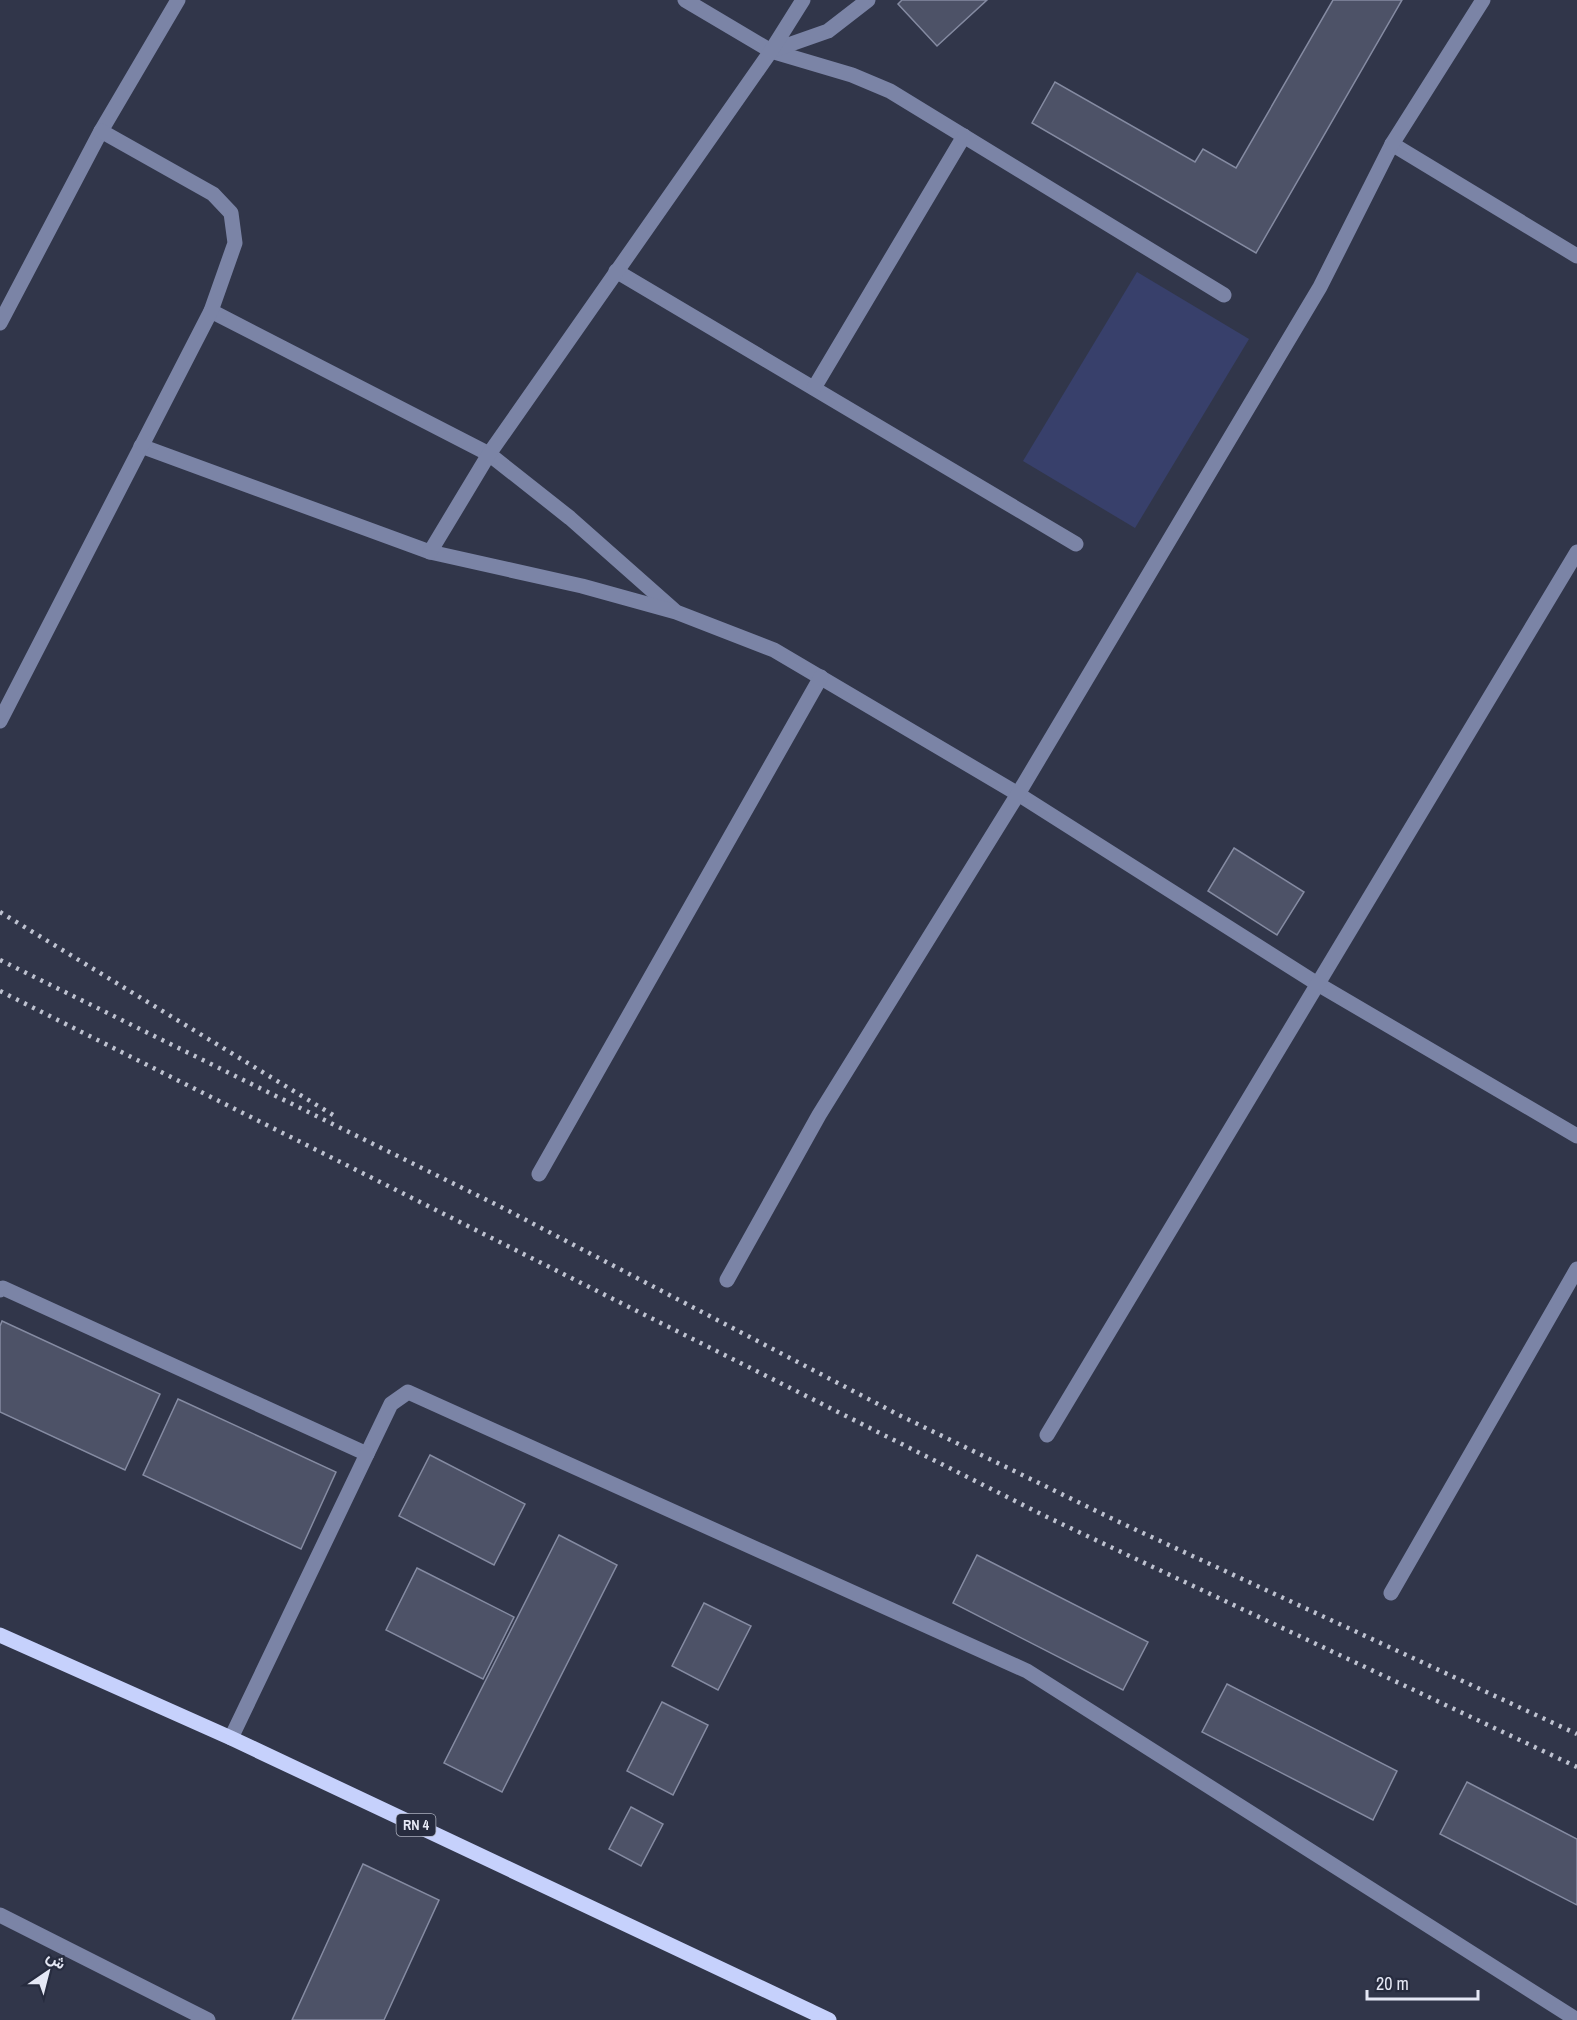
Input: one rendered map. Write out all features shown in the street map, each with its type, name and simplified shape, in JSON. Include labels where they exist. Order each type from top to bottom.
[{"type":"main road","name":"RN 4","points":[[0,1635],[231,1738],[829,2020]]},
{"type":"street","points":[[0,323],[101,131],[178,0]]},
{"type":"street","points":[[684,0],[771,51],[871,81],[1224,295]]},
{"type":"street","points":[[430,552],[489,454],[771,51],[803,0]]},
{"type":"street","points":[[771,51],[828,31],[868,0]]},
{"type":"street","points":[[728,1280],[819,1115],[1018,794],[1320,287],[1392,144],[1483,0]]},
{"type":"street","points":[[0,721],[211,311],[235,243],[231,213],[213,194],[101,131]]},
{"type":"street","points":[[814,388],[964,136]]},
{"type":"street","points":[[1392,144],[1577,256]]},
{"type":"street","points":[[616,271],[1076,544]]},
{"type":"street","points":[[211,311],[489,454],[570,518],[676,612]]},
{"type":"street","points":[[141,446],[430,552],[582,586],[676,612],[774,650],[1018,794],[1316,983],[1577,1136]]},
{"type":"street","points":[[1047,1435],[1316,983],[1577,552]]},
{"type":"street","points":[[539,1174],[821,677]]},
{"type":"street","points":[[1391,1593],[1577,1269]]},
{"type":"street","points":[[0,1290],[3,1288],[367,1454]]},
{"type":"street","points":[[231,1738],[391,1404],[408,1392],[1027,1671],[1577,2020]]},
{"type":"street","points":[[0,1915],[208,2020]]},
{"type":"shaded area","points":[[1137,272],[1249,339],[1135,528],[1023,461]]},
{"type":"building","points":[[902,0],[987,0],[937,46],[898,4]]},
{"type":"building","points":[[1333,0],[1402,0],[1256,253],[1032,123],[1055,82],[1195,162],[1203,149],[1236,168]]},
{"type":"building","points":[[1234,848],[1304,892],[1277,935],[1208,891]]},
{"type":"building","points":[[2,1321],[160,1394],[125,1470],[0,1412],[0,1326]]},
{"type":"building","points":[[178,1399],[336,1472],[301,1549],[143,1475]]},
{"type":"building","points":[[430,1455],[525,1504],[494,1565],[399,1516]]},
{"type":"building","points":[[559,1535],[617,1565],[502,1792],[444,1763]]},
{"type":"building","points":[[977,1555],[1148,1642],[1123,1690],[953,1603]]},
{"type":"building","points":[[417,1568],[514,1617],[483,1679],[386,1630]]},
{"type":"building","points":[[704,1603],[751,1626],[718,1690],[672,1666]]},
{"type":"building","points":[[1227,1684],[1397,1771],[1373,1820],[1202,1732]]},
{"type":"building","points":[[662,1702],[708,1725],[673,1795],[627,1771]]},
{"type":"building","points":[[1467,1782],[1577,1839],[1577,1905],[1440,1834]]},
{"type":"building","points":[[631,1807],[663,1824],[641,1866],[609,1849]]},
{"type":"building","points":[[363,1864],[439,1900],[384,2020],[292,2020]]},
{"type":"railway","points":[[0,912],[333,1115]]},
{"type":"railway","points":[[0,960],[503,1208],[899,1415],[1117,1521],[1577,1734]]},
{"type":"railway","points":[[0,991],[1047,1517],[1577,1767]]}]
